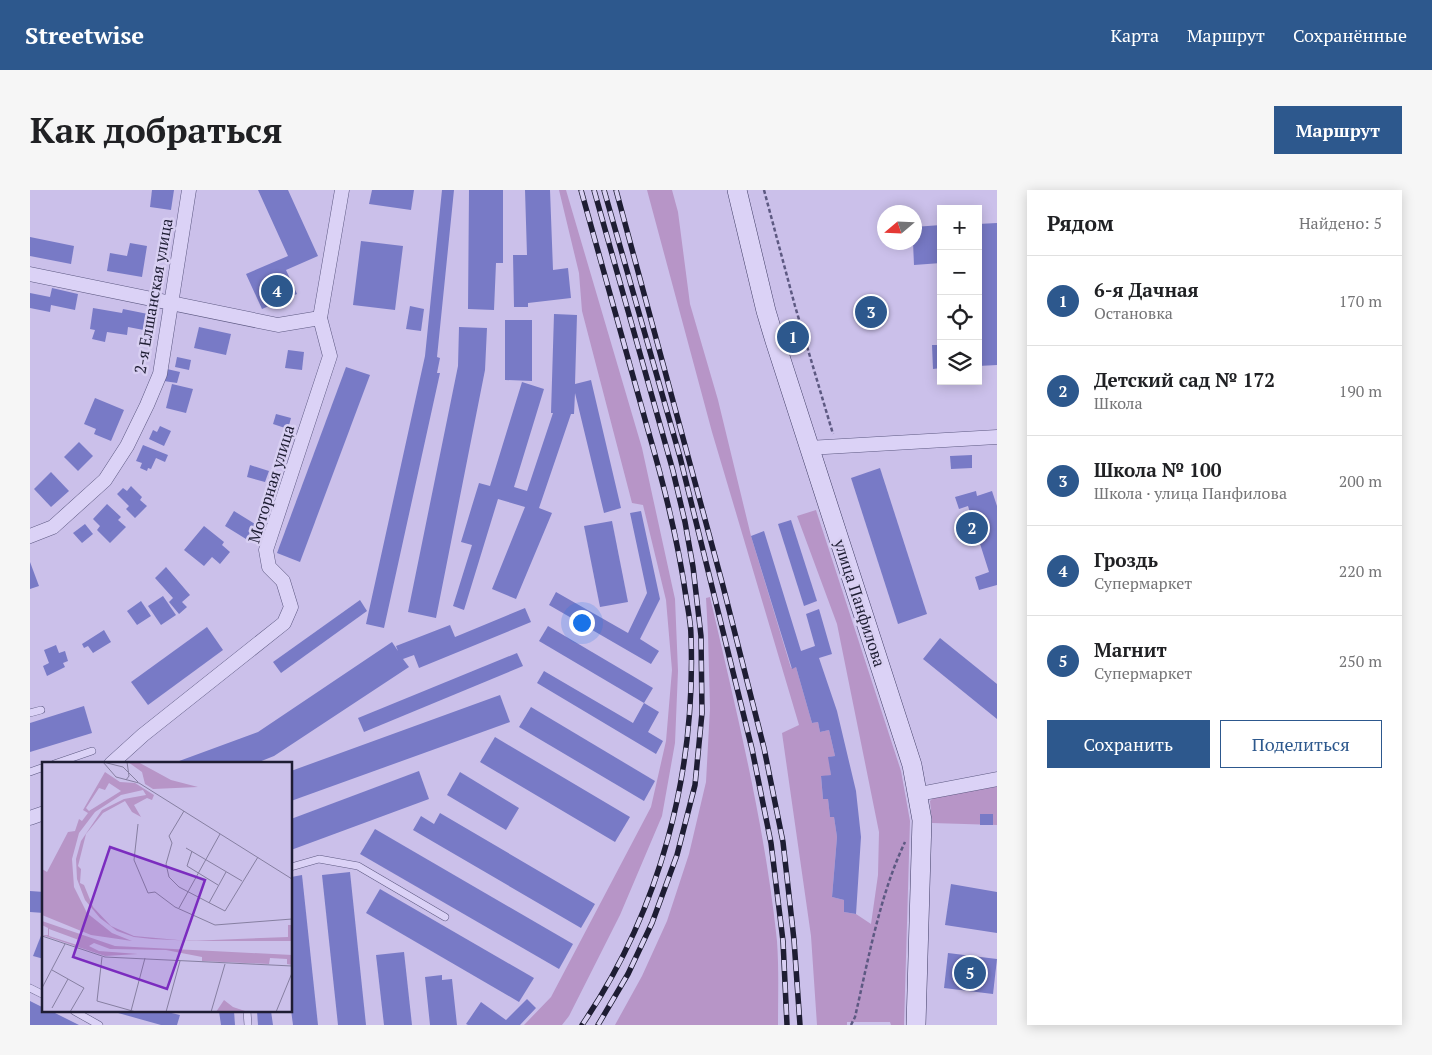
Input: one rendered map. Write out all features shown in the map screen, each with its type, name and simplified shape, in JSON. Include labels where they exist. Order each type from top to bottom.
[{"type":"main road","name":"улица Панфилова","points":[[737,190],[766,311],[808,448],[912,765],[922,820],[916,1025]]},
{"type":"street","name":"2-я Елшанская улица","points":[[30,536],[53,527],[105,480],[127,446],[147,405],[160,374],[189,190]]},
{"type":"street","name":"Моторная улица","points":[[113,762],[142,735],[284,623],[291,607],[283,581],[269,567],[266,550],[330,356],[320,318],[342,190]]},
{"type":"street","points":[[30,274],[278,325],[320,318]]},
{"type":"street","points":[[808,448],[997,437]]},
{"type":"street","points":[[918,794],[997,779]]},
{"type":"street","points":[[30,818],[42,814]]},
{"type":"lane","points":[[30,713],[41,710]]},
{"type":"lane","points":[[60,762],[92,751]]},
{"type":"lane","points":[[30,772],[42,768]]},
{"type":"lane","points":[[292,867],[319,859],[358,866],[445,917]]},
{"type":"lane","points":[[30,988],[42,994]]},
{"type":"lane","points":[[76,1012],[100,1025]]},
{"type":"lane","points":[[247,1012],[248,1025]]},
{"type":"path","points":[[764,190],[795,306],[837,446]]},
{"type":"path","points":[[851,1025],[855,1017],[875,931],[889,884],[905,841]]},
{"type":"shaded area","points":[[559,190],[566,190],[642,448],[675,599],[678,671],[675,743],[662,816],[620,915],[569,1016],[562,1025],[524,1025],[551,997],[651,807],[666,741],[672,670],[666,600],[643,505],[632,503],[582,311],[579,273]]},
{"type":"shaded area","points":[[647,190],[672,190],[678,212],[690,304],[718,400],[751,536],[791,668],[796,667],[812,723],[818,722],[820,732],[829,730],[835,756],[829,757],[831,775],[821,777],[823,799],[828,799],[830,817],[834,817],[837,837],[832,897],[844,900],[844,912],[856,914],[871,924],[878,875],[879,832],[837,624],[797,516],[816,510],[901,771],[910,821],[904,1025],[891,1025],[890,1022],[847,1022],[847,1025],[817,1025],[811,936],[782,733],[799,725],[712,432]]},
{"type":"shaded area","points":[[710,597],[749,768],[772,898],[777,941],[778,1025],[615,1025],[642,976],[667,921],[689,854],[706,782],[710,708],[706,598]]},
{"type":"shaded area","points":[[997,785],[997,825],[932,823],[930,801],[936,795]]},
{"type":"building","points":[[152,190],[174,190],[171,210],[150,207]]},
{"type":"building","points":[[258,190],[288,190],[318,256],[286,270],[297,294],[262,309],[246,274],[288,256]]},
{"type":"building","points":[[372,190],[414,190],[411,210],[369,204]]},
{"type":"building","points":[[442,190],[454,190],[437,357],[440,358],[437,373],[440,373],[384,628],[366,624],[425,356]]},
{"type":"building","points":[[469,190],[503,190],[503,263],[496,263],[494,310],[468,309]]},
{"type":"building","points":[[525,190],[550,190],[553,270],[568,268],[571,298],[528,303],[528,307],[514,307],[513,255],[527,255]]},
{"type":"building","points":[[997,223],[997,365],[982,366],[982,224]]},
{"type":"building","points":[[937,225],[937,263],[914,265],[913,250],[922,250],[922,226]]},
{"type":"building","points":[[30,237],[74,246],[71,264],[30,256]]},
{"type":"building","points":[[361,241],[403,246],[395,310],[353,305]]},
{"type":"building","points":[[130,243],[147,246],[142,277],[107,271],[110,253],[127,256]]},
{"type":"building","points":[[52,288],[78,294],[75,310],[51,305],[50,312],[30,308],[30,293],[50,297]]},
{"type":"building","points":[[410,306],[424,309],[421,331],[406,329]]},
{"type":"building","points":[[93,308],[122,313],[123,309],[153,315],[149,331],[128,327],[127,335],[107,332],[105,342],[92,339],[95,330],[90,329]]},
{"type":"building","points":[[554,314],[577,315],[575,384],[591,380],[621,508],[604,513],[575,393],[574,414],[571,414],[539,508],[552,513],[516,599],[492,589],[525,507],[498,499],[464,610],[453,606],[472,545],[461,542],[479,483],[490,486],[522,382],[544,389],[514,487],[527,491],[553,413],[551,413]]},
{"type":"building","points":[[505,320],[532,320],[532,381],[505,380]]},
{"type":"building","points":[[199,327],[231,334],[226,355],[194,348]]},
{"type":"building","points":[[459,327],[487,328],[485,370],[436,618],[408,612],[458,366]]},
{"type":"building","points":[[932,345],[937,345],[937,368],[933,369]]},
{"type":"building","points":[[288,350],[304,352],[302,370],[285,368]]},
{"type":"building","points":[[177,357],[191,360],[189,370],[175,367]]},
{"type":"building","points":[[346,367],[370,375],[300,562],[277,553]]},
{"type":"building","points":[[167,369],[180,372],[177,383],[164,381]]},
{"type":"building","points":[[172,384],[193,389],[186,413],[166,408]]},
{"type":"building","points":[[95,398],[124,410],[111,441],[94,434],[96,429],[84,424]]},
{"type":"building","points":[[276,414],[291,418],[288,429],[273,424]]},
{"type":"building","points":[[160,426],[171,431],[164,446],[149,439],[153,430],[157,432]]},
{"type":"building","points":[[79,442],[93,456],[78,471],[64,457]]},
{"type":"building","points":[[143,445],[168,455],[165,462],[156,458],[151,469],[148,468],[147,471],[140,468],[142,463],[136,461]]},
{"type":"building","points":[[972,455],[972,468],[951,469],[950,456]]},
{"type":"building","points":[[250,465],[269,471],[265,482],[247,477]]},
{"type":"building","points":[[880,468],[927,614],[898,624],[851,478]]},
{"type":"building","points":[[51,472],[69,491],[51,507],[34,489]]},
{"type":"building","points":[[131,486],[142,497],[140,500],[147,506],[135,518],[126,509],[129,506],[117,494],[123,488],[127,491]]},
{"type":"building","points":[[976,491],[977,496],[992,491],[997,506],[997,585],[979,590],[975,577],[989,572],[968,506],[959,509],[955,497]]},
{"type":"building","points":[[107,504],[121,517],[118,520],[126,527],[110,543],[97,530],[100,526],[93,519]]},
{"type":"building","points":[[234,511],[255,524],[246,539],[225,526]]},
{"type":"building","points":[[641,511],[660,599],[640,639],[659,651],[651,664],[549,605],[556,592],[628,633],[647,593],[630,513]]},
{"type":"building","points":[[791,520],[817,601],[804,606],[778,524]]},
{"type":"building","points":[[612,521],[628,602],[600,607],[584,526]]},
{"type":"building","points":[[85,524],[93,534],[82,543],[73,533]]},
{"type":"building","points":[[204,526],[224,542],[222,545],[230,552],[220,564],[212,557],[204,566],[184,550]]},
{"type":"building","points":[[764,531],[801,651],[815,646],[806,614],[819,609],[832,654],[819,658],[837,711],[856,791],[861,837],[856,914],[844,912],[844,900],[832,897],[837,837],[834,817],[830,817],[828,799],[823,799],[821,776],[831,775],[828,757],[835,756],[829,730],[820,732],[818,722],[812,723],[796,667],[792,669],[751,536]]},
{"type":"building","points":[[30,562],[39,586],[30,589]]},
{"type":"building","points":[[166,567],[190,595],[182,602],[187,607],[179,614],[169,602],[173,598],[155,578]]},
{"type":"building","points":[[163,596],[176,615],[161,625],[148,606]]},
{"type":"building","points":[[360,600],[367,611],[281,673],[273,662]]},
{"type":"building","points":[[141,601],[151,616],[137,625],[127,611]]},
{"type":"building","points":[[525,608],[531,622],[419,668],[414,655],[403,659],[409,667],[274,756],[259,762],[176,762],[258,732],[392,642],[398,651],[396,646],[450,625],[455,637]]},
{"type":"building","points":[[548,626],[653,688],[644,703],[539,641]]},
{"type":"building","points":[[207,627],[223,650],[148,705],[131,682]]},
{"type":"building","points":[[104,630],[111,642],[93,653],[88,646],[84,648],[82,644]]},
{"type":"building","points":[[940,638],[997,684],[997,719],[923,659]]},
{"type":"building","points":[[56,645],[59,653],[65,651],[68,661],[63,663],[65,667],[47,676],[43,666],[49,663],[44,650]]},
{"type":"building","points":[[517,653],[523,666],[364,732],[358,718]]},
{"type":"building","points":[[544,671],[633,723],[644,703],[659,712],[648,732],[663,741],[656,754],[537,683]]},
{"type":"building","points":[[500,695],[510,722],[292,801],[292,771]]},
{"type":"building","points":[[84,706],[92,733],[30,752],[30,723]]},
{"type":"building","points":[[531,707],[655,781],[644,801],[519,727]]},
{"type":"building","points":[[495,737],[630,817],[615,842],[480,762]]},
{"type":"building","points":[[419,771],[429,799],[292,850],[292,819]]},
{"type":"building","points":[[460,772],[519,808],[506,830],[447,795]]},
{"type":"building","points":[[440,813],[595,904],[581,928],[413,830],[421,816],[434,824]]},
{"type":"building","points":[[980,814],[993,814],[993,825],[980,825]]},
{"type":"building","points":[[375,829],[573,944],[559,969],[360,854]]},
{"type":"building","points":[[350,872],[366,1025],[338,1025],[322,875]]},
{"type":"building","points":[[302,875],[318,1025],[293,1025],[291,1012],[292,877]]},
{"type":"building","points":[[951,884],[997,892],[997,933],[945,925]]},
{"type":"building","points":[[380,889],[534,978],[519,1002],[366,913]]},
{"type":"building","points":[[30,891],[42,892],[42,913],[30,912]]},
{"type":"building","points":[[42,933],[42,958],[33,956]]},
{"type":"building","points":[[404,952],[412,1025],[384,1025],[376,955]]},
{"type":"building","points":[[948,953],[997,959],[993,994],[944,988]]},
{"type":"building","points":[[442,975],[442,980],[452,979],[457,1025],[430,1025],[425,977]]},
{"type":"building","points":[[527,999],[536,1008],[520,1025],[466,1024],[481,1002],[506,1020]]},
{"type":"building","points":[[30,1001],[42,1007],[42,1012],[53,1012],[79,1025],[30,1025]]},
{"type":"building","points":[[115,1012],[167,1012],[180,1015],[177,1025],[161,1025]]},
{"type":"building","points":[[219,1012],[234,1012],[235,1025],[221,1025]]},
{"type":"building","points":[[257,1012],[271,1012],[273,1025],[258,1025]]},
{"type":"railway","points":[[581,190],[665,492],[679,555],[691,636],[691,688],[687,739],[679,790],[668,839],[652,888],[633,936],[609,981],[582,1025]]},
{"type":"railway","points":[[594,190],[673,471],[685,522],[693,567],[701,636],[702,713],[695,785],[677,855],[652,923],[628,974],[598,1025]]},
{"type":"railway","points":[[604,190],[680,457],[752,749],[771,843],[783,941],[787,1025]]},
{"type":"railway","points":[[616,190],[723,586],[764,748],[783,842],[794,940],[800,1025]]},
{"type":"place","name":"Гроздь","points":[[277,291]]},
{"type":"place","name":"Школа № 100","points":[[871,312]]},
{"type":"place","name":"6-я Дачная","points":[[793,337]]},
{"type":"place","name":"Детский сад № 172","points":[[972,528]]},
{"type":"place","name":"Магнит","points":[[970,973]]}]
